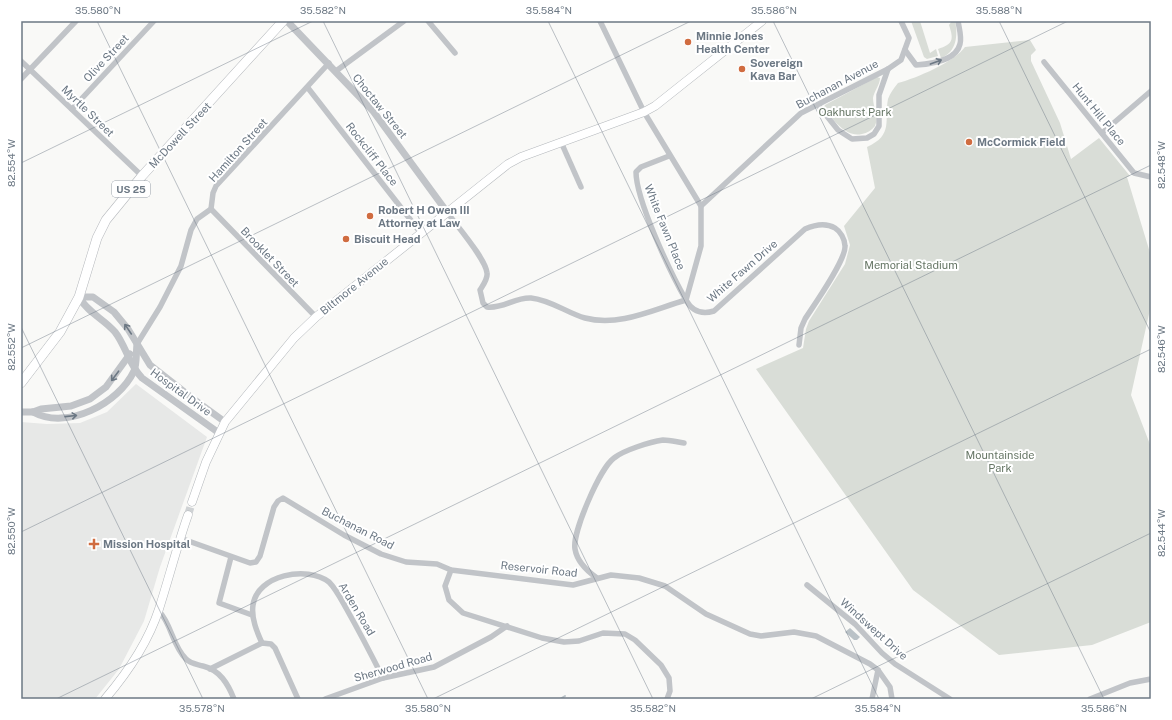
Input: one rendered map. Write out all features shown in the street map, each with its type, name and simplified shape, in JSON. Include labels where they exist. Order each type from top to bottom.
[{"type":"main road","name":"McDowell Street","points":[[21,383],[60,332],[79,297],[97,238],[106,220],[142,176],[283,21]]},
{"type":"main road","name":"Biltmore Avenue","points":[[192,502],[219,433],[226,422],[294,338],[316,317],[420,232],[508,164],[521,157],[644,112],[670,95],[762,21]]},
{"type":"main road","points":[[105,699],[134,662],[158,611],[188,515]]},
{"type":"street","points":[[21,79],[76,21]]},
{"type":"street","name":"Olive Street","points":[[72,109],[154,21]]},
{"type":"street","name":"Choctaw Street","points":[[287,21],[330,64],[374,113],[447,212]]},
{"type":"street","points":[[336,71],[404,21]]},
{"type":"street","points":[[428,21],[455,53]]},
{"type":"street","points":[[447,212],[486,268],[487,279],[480,290],[483,303],[487,307],[499,306],[519,299],[532,298],[544,300],[585,318],[615,320],[686,300],[701,246],[701,206],[669,156],[644,112],[600,21]]},
{"type":"street","points":[[901,21],[909,38],[905,50],[916,65],[933,64],[953,54],[960,44],[958,21]]},
{"type":"street","name":"Buchanan Avenue","points":[[701,206],[801,113],[888,69],[901,60],[905,50]]},
{"type":"street","name":"Myrtle Street","points":[[21,61],[142,176]]},
{"type":"street","name":"Hunt Hill Place","points":[[1044,62],[1134,173],[1151,177]]},
{"type":"street","name":"Hamilton Street","points":[[211,209],[213,194],[216,186],[330,64]]},
{"type":"street","points":[[818,105],[838,130],[852,139],[867,138],[874,134],[879,126],[879,95],[888,69]]},
{"type":"street","name":"Rockcliff Place","points":[[308,88],[420,232]]},
{"type":"street","points":[[1102,132],[1151,92]]},
{"type":"street","points":[[561,142],[581,187]]},
{"type":"street","name":"White Fawn Place","points":[[669,156],[641,167],[636,172],[636,181],[649,219],[678,286],[686,300]]},
{"type":"street","points":[[21,412],[33,412],[41,409],[71,406],[90,399],[106,387],[137,344],[160,306],[181,266],[190,230],[197,219],[211,209]]},
{"type":"street","name":"Brooklet Street","points":[[211,209],[316,317]]},
{"type":"street","name":"White Fawn Drive","points":[[686,300],[690,308],[695,311],[707,313],[714,311],[805,229],[814,225],[832,226],[838,229],[845,246],[840,263],[805,319],[801,328],[799,345]]},
{"type":"street","name":"Hospital Drive","points":[[219,433],[142,378],[135,369],[114,331],[100,317],[84,306],[79,297],[93,297],[114,312],[128,329],[150,365],[226,422]]},
{"type":"street","points":[[33,412],[41,417],[52,418],[84,414],[105,403],[113,396],[135,369],[137,344]]},
{"type":"street","points":[[597,578],[587,571],[575,549],[576,535],[595,483],[605,467],[614,457],[652,442],[664,440],[684,443]]},
{"type":"street","name":"Buchanan Road","points":[[231,557],[250,563],[256,562],[260,556],[274,507],[278,501],[283,498],[344,535],[381,554],[406,562],[437,564],[451,570]]},
{"type":"street","points":[[180,538],[231,557],[218,603],[252,615],[262,643]]},
{"type":"street","points":[[451,570],[445,586],[449,600],[463,613],[542,638],[564,642],[580,641],[603,633],[625,634],[635,640],[661,665],[669,678],[670,691],[667,699]]},
{"type":"street","name":"Reservoir Road","points":[[451,570],[573,585],[586,583],[597,578],[611,575],[639,578],[665,586],[706,614],[750,634],[760,636],[806,632],[838,646],[878,670],[890,687],[892,699]]},
{"type":"street","name":"Arden Road","points":[[252,615],[256,595],[261,588],[268,583],[282,577],[294,575],[314,576],[324,579],[336,590],[383,678]]},
{"type":"street","name":"Windswept Drive","points":[[807,585],[849,619],[891,660],[950,699]]},
{"type":"street","points":[[158,611],[168,622],[175,644],[186,660],[191,664],[210,669],[223,678],[234,699]]},
{"type":"street","name":"Sherwood Road","points":[[325,699],[383,678],[434,667],[491,637],[507,626]]},
{"type":"street","points":[[210,669],[262,643],[271,644],[298,699]]},
{"type":"street","points":[[872,699],[878,670]]},
{"type":"street","points":[[1090,699],[1130,683],[1151,679]]},
{"type":"shaded area","name":"Mission Hospital","points":[[136,384],[207,437],[160,567],[144,621],[119,669],[95,699],[21,699],[21,422],[47,424],[80,423],[107,412]]},
{"type":"shaded area","points":[[850,628],[860,637],[857,640],[854,640],[845,632]]},
{"type":"green space","points":[[911,21],[920,21],[930,53],[936,49],[938,56],[927,59],[924,57]]},
{"type":"green space","points":[[952,21],[955,21],[956,26],[955,42],[950,52],[941,58],[938,49],[947,45],[951,41],[952,34],[949,25]]},
{"type":"green space","name":"Mountainside Park","points":[[1030,40],[1036,50],[1031,55],[1031,61],[1060,123],[1071,159],[1099,138],[1130,176],[1127,177],[1151,256],[1151,305],[1131,395],[1151,447],[1151,622],[1092,645],[999,655],[913,590],[756,369],[803,348],[809,321],[845,264],[850,245],[844,226],[875,188],[867,147],[881,137],[884,132],[887,120],[888,99],[898,83],[944,64],[960,53],[965,47]]},
{"type":"green space","name":"Oakhurst Park","points":[[877,77],[880,78],[880,81],[873,98],[876,116],[875,126],[866,133],[850,133],[831,117],[824,107],[825,105]]},
{"type":"waterway","points":[[560,699],[565,696]]},
{"type":"tunnel","points":[[188,515],[192,502]]},
{"type":"place","name":"Minnie Jones Health Center","points":[[688,42]]},
{"type":"place","name":"Sovereign Kava Bar","points":[[742,69]]},
{"type":"place","name":"McCormick Field","points":[[969,142]]},
{"type":"place","name":"Robert H Owen III Attorney at Law","points":[[370,216]]},
{"type":"place","name":"Biscuit Head","points":[[346,239]]},
{"type":"place","name":"Mission Hospital","points":[[94,544]]},
{"type":"park label","name":"Memorial Stadium","points":[[911,265]]}]
